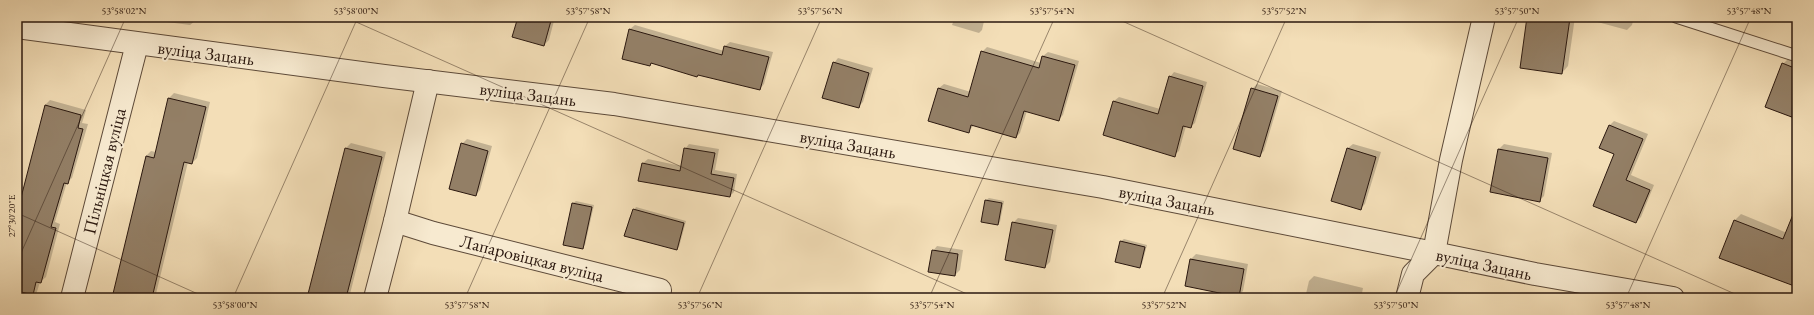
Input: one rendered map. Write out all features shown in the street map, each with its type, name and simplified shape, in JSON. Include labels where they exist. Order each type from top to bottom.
[{"type":"street","points":[[1407,298],[1413,274],[1434,253],[1451,160],[1484,17]]},
{"type":"street","name":"вуліца Зацань","points":[[17,27],[540,96],[614,104],[1103,187],[1535,274],[1672,298]]},
{"type":"street","name":"Пільніцкая вуліца","points":[[72,298],[137,44]]},
{"type":"street","points":[[375,298],[396,221],[428,81]]},
{"type":"street","name":"Лапаровіцкая вуліца","points":[[396,221],[433,233],[660,290],[659,298]]},
{"type":"lane","points":[[1676,17],[1797,56]]},
{"type":"building","points":[[518,17],[552,17],[544,46],[512,37]]},
{"type":"building","points":[[1527,17],[1570,18],[1562,74],[1520,68]]},
{"type":"building","points":[[629,29],[722,55],[724,46],[769,57],[760,90],[698,75],[697,77],[651,63],[650,66],[622,59]]},
{"type":"building","points":[[981,51],[1039,68],[1042,56],[1075,65],[1059,121],[1024,111],[1016,138],[971,125],[969,133],[928,121],[938,88],[968,97]]},
{"type":"building","points":[[833,62],[869,73],[859,108],[822,98]]},
{"type":"building","points":[[1782,63],[1797,69],[1797,119],[1765,107]]},
{"type":"building","points":[[1169,76],[1203,86],[1191,128],[1183,126],[1175,157],[1103,135],[1113,101],[1158,114]]},
{"type":"building","points":[[1251,88],[1278,96],[1260,157],[1233,149]]},
{"type":"building","points":[[168,98],[206,107],[192,164],[184,162],[152,298],[112,298],[146,156],[154,158]]},
{"type":"building","points":[[45,105],[81,115],[78,128],[83,129],[68,184],[64,183],[51,227],[56,228],[41,283],[36,282],[33,295],[17,291],[17,213]]},
{"type":"building","points":[[1609,125],[1643,139],[1626,180],[1650,190],[1636,223],[1593,206],[1614,154],[1599,148]]},
{"type":"building","points":[[461,143],[488,151],[476,196],[449,189]]},
{"type":"building","points":[[345,148],[382,157],[346,298],[307,298]]},
{"type":"building","points":[[684,148],[715,153],[711,174],[734,178],[730,197],[638,181],[642,163],[680,171]]},
{"type":"building","points":[[1347,148],[1376,157],[1361,210],[1331,201]]},
{"type":"building","points":[[1498,149],[1548,158],[1540,202],[1490,192]]},
{"type":"building","points":[[985,200],[1002,203],[998,225],[981,222]]},
{"type":"building","points":[[572,203],[592,207],[583,249],[563,245]]},
{"type":"building","points":[[1796,207],[1797,287],[1719,258],[1734,220],[1783,239]]},
{"type":"building","points":[[633,209],[684,223],[677,250],[624,236]]},
{"type":"building","points":[[1012,222],[1053,230],[1045,268],[1005,260]]},
{"type":"building","points":[[1120,241],[1145,247],[1140,268],[1115,262]]},
{"type":"building","points":[[932,250],[958,254],[955,276],[928,272]]},
{"type":"building","points":[[1190,259],[1244,269],[1239,297],[1185,286]]}]
